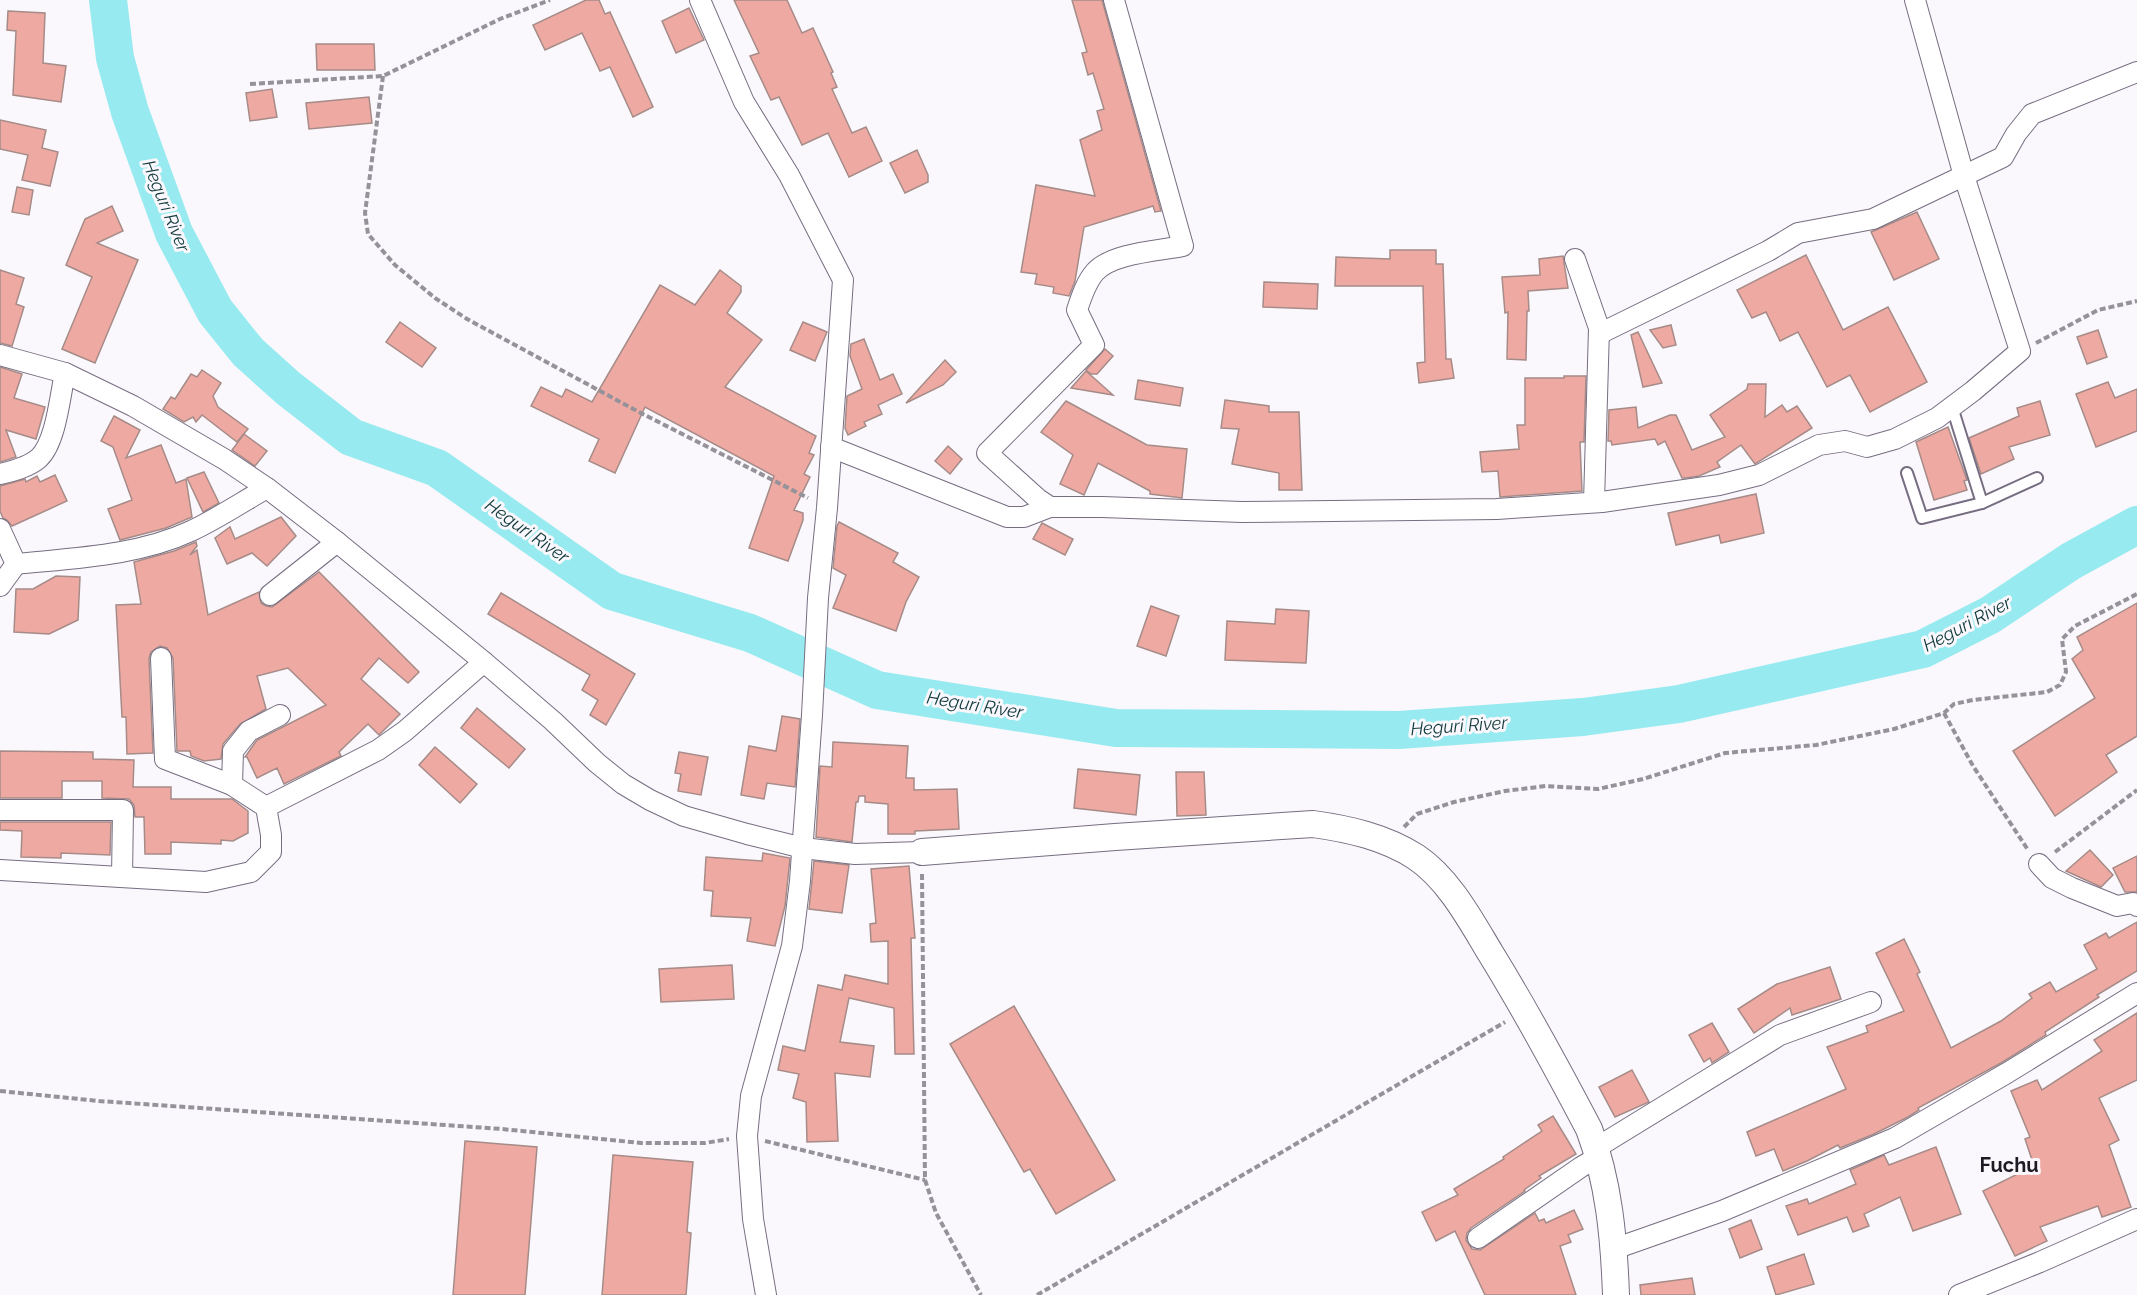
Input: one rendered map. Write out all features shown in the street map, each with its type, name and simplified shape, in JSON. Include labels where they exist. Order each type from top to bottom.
[{"type":"street","points":[[700,0],[744,102],[789,175],[843,280],[828,508],[818,598],[803,848],[792,946],[751,1096],[747,1136],[753,1219],[766,1295]]},
{"type":"street","points":[[1050,507],[987,453],[1094,345],[1077,310],[1095,272],[1114,259],[1183,246],[1114,0]]},
{"type":"street","points":[[831,447],[1007,517],[1024,517],[1050,507],[1242,512],[1497,509],[1594,502],[1719,485],[1759,475],[1819,445],[1845,441],[1867,447],[1895,439],[1952,407],[2020,351],[1964,176],[1916,0]]},
{"type":"street","points":[[1599,334],[1768,251],[1798,233],[1873,219],[1964,176],[2002,157],[2032,114],[2137,72]]},
{"type":"street","points":[[1575,259],[1599,327],[1594,502]]},
{"type":"street","points":[[0,355],[64,373],[133,406],[224,459],[267,488],[337,542],[484,662],[553,721],[597,763],[632,789],[684,816],[803,848],[855,854],[922,852],[1313,824],[1344,828],[1389,842],[1418,858],[1461,904],[1526,1010],[1590,1129],[1605,1185],[1614,1249],[1616,1295]]},
{"type":"street","points":[[0,474],[20,469],[38,459],[49,445],[64,373]]},
{"type":"street","points":[[0,586],[16,564],[105,555],[155,544],[191,531],[267,488]]},
{"type":"street","points":[[0,529],[16,564]]},
{"type":"street","points":[[270,595],[337,542]]},
{"type":"street","points":[[0,870],[206,882],[251,872],[270,852],[271,835],[266,807],[232,786],[165,759],[161,658]]},
{"type":"street","points":[[266,807],[378,750],[405,731],[484,662]]},
{"type":"street","points":[[232,786],[233,752],[249,730],[280,715]]},
{"type":"street","points":[[0,810],[123,810],[122,877]]},
{"type":"street","points":[[2039,864],[2052,878],[2072,888],[2117,906],[2136,903]]},
{"type":"street","points":[[1614,1249],[1722,1211],[1895,1138],[2007,1073],[2137,993]]},
{"type":"street","points":[[1478,1238],[1581,1167],[1597,1153],[1780,1035],[1870,1002]]},
{"type":"street","points":[[1959,1295],[2137,1219]]},
{"type":"lane","points":[[1952,407],[1982,502]]},
{"type":"lane","points":[[1907,472],[1922,518],[1982,502],[2037,478]]},
{"type":"path","points":[[250,84],[383,76],[500,20],[550,0]]},
{"type":"path","points":[[383,76],[365,213],[368,234],[395,266],[435,298],[467,319],[637,411],[828,508]]},
{"type":"path","points":[[2020,351],[2098,310],[2137,301]]},
{"type":"path","points":[[1389,842],[1417,814],[1454,802],[1505,791],[1546,786],[1598,789],[1643,779],[1725,753],[1816,745],[1894,729],[1944,713],[1954,704],[2047,692],[2060,685],[2066,672],[2062,639],[2075,626],[2137,594]]},
{"type":"path","points":[[1944,713],[1979,775],[2020,840],[2039,864],[2137,790]]},
{"type":"path","points":[[922,852],[925,1180],[936,1213],[981,1295]]},
{"type":"path","points":[[1037,1295],[1526,1010]]},
{"type":"path","points":[[0,1091],[99,1101],[502,1129],[641,1143],[705,1143],[747,1136],[925,1180]]},
{"type":"building","points":[[586,0],[599,0],[605,14],[610,12],[653,107],[633,117],[610,67],[600,71],[582,33],[545,50],[533,25]]},
{"type":"building","points":[[734,0],[787,0],[802,33],[813,28],[833,72],[831,73],[837,87],[832,89],[852,133],[866,127],[882,161],[849,177],[828,133],[802,145],[779,97],[771,100],[750,56],[759,53]]},
{"type":"building","points":[[1072,0],[1102,0],[1161,211],[1155,212],[1153,206],[1084,227],[1075,281],[1069,296],[1053,293],[1054,287],[1035,284],[1037,274],[1021,272],[1036,185],[1095,196],[1080,140],[1102,130],[1097,111],[1104,109],[1093,73],[1088,75],[1082,53],[1087,52]]},
{"type":"building","points":[[689,8],[704,40],[676,53],[662,21]]},
{"type":"building","points":[[8,11],[45,13],[43,63],[66,66],[61,102],[13,95],[16,31],[7,30]]},
{"type":"building","points":[[316,44],[374,44],[375,70],[317,70]]},
{"type":"building","points":[[272,89],[277,117],[250,121],[246,93]]},
{"type":"building","points":[[369,97],[372,123],[309,129],[306,103]]},
{"type":"building","points":[[0,120],[46,130],[42,148],[58,152],[50,186],[22,180],[28,155],[0,149]]},
{"type":"building","points":[[917,150],[928,175],[928,182],[905,193],[890,163]]},
{"type":"building","points":[[17,187],[33,190],[29,215],[12,212]]},
{"type":"building","points":[[112,206],[123,231],[97,243],[138,260],[95,363],[62,349],[92,277],[66,265],[85,219]]},
{"type":"building","points":[[1917,212],[1939,259],[1894,280],[1871,232]]},
{"type":"building","points":[[1390,250],[1436,250],[1436,264],[1443,264],[1446,359],[1451,359],[1454,378],[1419,383],[1417,363],[1425,362],[1423,286],[1335,286],[1336,257],[1390,259]]},
{"type":"building","points":[[1806,255],[1843,330],[1888,307],[1927,382],[1870,412],[1850,375],[1827,387],[1798,332],[1780,341],[1766,312],[1752,318],[1737,290]]},
{"type":"building","points":[[1563,256],[1568,288],[1528,291],[1526,360],[1507,359],[1508,312],[1505,313],[1502,277],[1540,275],[1539,259]]},
{"type":"building","points":[[0,270],[24,278],[16,304],[24,307],[12,346],[0,343]]},
{"type":"building","points":[[720,270],[741,286],[741,292],[727,313],[762,340],[725,387],[816,436],[809,453],[814,455],[804,474],[810,477],[794,510],[803,513],[803,520],[788,561],[749,548],[774,476],[645,407],[615,473],[589,461],[599,439],[531,406],[541,387],[562,397],[566,389],[592,402],[660,285],[695,305]]},
{"type":"building","points":[[1264,282],[1318,284],[1317,309],[1263,307]]},
{"type":"building","points":[[400,322],[436,348],[422,367],[386,342]]},
{"type":"building","points":[[803,322],[827,332],[815,361],[790,350]]},
{"type":"building","points":[[1671,325],[1676,345],[1663,348],[1650,330]]},
{"type":"building","points":[[2098,330],[2107,357],[2087,364],[2077,337]]},
{"type":"building","points":[[1638,332],[1662,383],[1643,387],[1631,335]]},
{"type":"building","points":[[864,339],[880,380],[893,374],[902,394],[878,405],[882,414],[864,422],[866,426],[848,435],[845,428],[847,396],[862,389],[850,356],[851,344]]},
{"type":"building","points":[[1105,349],[1113,356],[1097,374],[1091,374],[1086,370]]},
{"type":"building","points":[[945,360],[956,372],[943,385],[906,403]]},
{"type":"building","points":[[0,367],[22,374],[14,398],[45,407],[36,439],[6,430],[16,457],[0,462]]},
{"type":"building","points":[[202,370],[221,383],[213,396],[218,407],[248,429],[237,442],[202,415],[196,422],[193,417],[184,422],[163,409],[171,397],[175,399],[191,374],[197,377]]},
{"type":"building","points":[[1086,371],[1113,395],[1071,388]]},
{"type":"building","points":[[1564,376],[1586,376],[1584,442],[1580,442],[1582,491],[1500,497],[1498,471],[1482,472],[1480,452],[1519,449],[1517,425],[1525,425],[1525,378],[1564,378]]},
{"type":"building","points":[[1138,380],[1183,388],[1180,406],[1135,399]]},
{"type":"building","points":[[2108,382],[2115,398],[2137,389],[2137,431],[2096,447],[2076,394]]},
{"type":"building","points":[[1748,384],[1766,384],[1765,417],[1782,405],[1787,412],[1797,406],[1812,428],[1755,464],[1741,445],[1717,462],[1720,467],[1699,476],[1686,478],[1682,478],[1665,441],[1658,445],[1655,439],[1612,445],[1611,441],[1608,441],[1609,410],[1636,407],[1638,428],[1670,415],[1676,415],[1692,450],[1725,437],[1710,415],[1747,389]]},
{"type":"building","points":[[1225,400],[1269,406],[1269,412],[1299,412],[1302,490],[1279,490],[1279,473],[1232,464],[1239,429],[1221,428]]},
{"type":"building","points":[[1066,401],[1147,445],[1187,449],[1182,498],[1150,494],[1150,491],[1098,463],[1084,495],[1060,484],[1073,455],[1041,432]]},
{"type":"building","points":[[2040,401],[2050,435],[2009,447],[2014,459],[1981,474],[1969,438],[2019,416],[2017,408]]},
{"type":"building","points":[[114,416],[140,430],[126,458],[161,445],[176,483],[186,479],[192,517],[166,528],[120,540],[108,509],[132,500],[113,447],[101,441]]},
{"type":"building","points":[[1948,427],[1967,480],[1964,481],[1967,490],[1934,500],[1916,442]]},
{"type":"building","points":[[244,434],[267,451],[255,466],[232,450]]},
{"type":"building","points":[[948,446],[962,459],[950,474],[935,461]]},
{"type":"building","points":[[204,472],[219,503],[203,512],[187,478]]},
{"type":"building","points":[[55,475],[67,501],[12,526],[3,518],[0,511],[0,486],[25,479],[26,482],[37,476],[40,482]]},
{"type":"building","points":[[1756,494],[1764,533],[1721,543],[1719,535],[1676,545],[1668,513]]},
{"type":"building","points":[[281,517],[296,536],[267,566],[252,553],[227,564],[215,538],[230,527],[235,539]]},
{"type":"building","points":[[839,522],[898,553],[893,562],[919,577],[906,602],[896,631],[833,608],[846,575],[833,568]]},
{"type":"building","points":[[1042,523],[1073,539],[1065,555],[1033,539]]},
{"type":"building","points":[[196,542],[197,546],[190,555],[197,550],[208,615],[259,592],[261,603],[272,607],[319,572],[419,672],[408,683],[379,658],[361,679],[400,714],[379,735],[368,724],[339,752],[341,756],[284,784],[277,768],[257,778],[245,757],[257,740],[326,705],[288,668],[257,676],[266,709],[240,724],[223,744],[221,759],[204,761],[191,756],[190,751],[177,751],[173,658],[167,648],[160,646],[151,652],[149,658],[153,753],[127,754],[126,717],[122,717],[116,605],[141,604],[134,562],[174,551]]},
{"type":"building","points":[[56,576],[80,577],[78,620],[49,634],[14,632],[16,589],[33,589]]},
{"type":"building","points":[[501,593],[635,674],[606,725],[590,715],[598,700],[582,690],[590,675],[488,614]]},
{"type":"building","points":[[2137,603],[2137,736],[2106,755],[2117,772],[2055,816],[2013,751],[2095,698],[2072,659],[2083,650],[2077,637]]},
{"type":"building","points":[[1151,606],[1179,616],[1166,656],[1137,646]]},
{"type":"building","points":[[1276,609],[1309,611],[1306,663],[1225,660],[1227,621],[1275,624]]},
{"type":"building","points":[[477,708],[525,749],[509,768],[461,728]]},
{"type":"building","points":[[782,716],[800,719],[795,787],[767,783],[764,799],[741,795],[749,746],[776,751]]},
{"type":"building","points":[[833,742],[908,746],[906,778],[914,778],[914,790],[957,789],[959,829],[915,831],[915,834],[888,834],[888,804],[865,802],[865,796],[859,796],[856,802],[852,842],[816,837],[820,766],[832,767]]},
{"type":"building","points":[[435,747],[477,784],[460,803],[419,765]]},
{"type":"building","points":[[0,751],[93,752],[93,759],[134,760],[133,787],[171,787],[171,799],[232,799],[248,811],[248,833],[233,841],[221,840],[221,844],[171,842],[171,854],[145,854],[144,817],[135,817],[134,805],[129,799],[102,798],[102,781],[62,781],[62,798],[0,798]]},
{"type":"building","points":[[679,752],[708,757],[701,795],[678,791],[681,774],[675,773]]},
{"type":"building","points":[[1078,769],[1140,775],[1136,815],[1074,808]]},
{"type":"building","points":[[1176,772],[1204,772],[1206,815],[1177,816]]},
{"type":"building","points":[[0,822],[111,822],[110,855],[61,853],[61,858],[21,857],[22,831],[0,830]]},
{"type":"building","points":[[2090,850],[2113,875],[2101,887],[2066,871]]},
{"type":"building","points":[[763,853],[790,858],[785,906],[775,946],[747,941],[751,918],[711,916],[713,891],[704,890],[706,857],[762,861]]},
{"type":"building","points":[[2137,856],[2137,892],[2125,892],[2113,868]]},
{"type":"building","points":[[814,861],[849,865],[842,913],[809,909]]},
{"type":"building","points":[[909,866],[915,938],[911,938],[914,1054],[895,1054],[894,1008],[849,998],[840,1042],[874,1046],[870,1077],[835,1073],[838,1141],[807,1142],[806,1102],[793,1098],[799,1074],[778,1070],[783,1046],[805,1051],[818,985],[842,990],[845,975],[888,984],[888,941],[871,942],[870,924],[876,923],[871,869]]},
{"type":"building","points":[[2137,922],[2137,971],[2097,995],[2099,997],[2045,1032],[2046,1035],[2001,1063],[1874,1134],[1840,1148],[1838,1145],[1783,1171],[1774,1149],[1756,1156],[1747,1132],[1846,1089],[1827,1047],[1868,1032],[1866,1026],[1904,1011],[1876,953],[1904,939],[1920,972],[1917,974],[1951,1048],[2001,1021],[2032,998],[2029,994],[2050,982],[2056,992],[2097,969],[2084,945],[2106,933],[2109,938]]},
{"type":"building","points":[[732,965],[734,999],[661,1002],[659,969]]},
{"type":"building","points":[[1830,967],[1841,999],[1792,1015],[1790,1008],[1754,1033],[1738,1009],[1777,984]]},
{"type":"building","points":[[1014,1006],[1115,1180],[1056,1214],[1030,1169],[1024,1172],[950,1044]]},
{"type":"building","points":[[2137,1013],[2137,1080],[2099,1098],[2119,1140],[2109,1145],[2131,1207],[2102,1217],[2098,1206],[2040,1227],[2047,1241],[2015,1256],[1983,1191],[2034,1166],[2025,1139],[2030,1137],[2011,1091],[2037,1080],[2042,1090],[2102,1051],[2094,1040]]},
{"type":"building","points":[[1712,1023],[1729,1052],[1712,1063],[1710,1058],[1704,1062],[1689,1035]]},
{"type":"building","points":[[1632,1070],[1649,1102],[1615,1117],[1599,1087]]},
{"type":"building","points":[[1553,1116],[1576,1154],[1539,1176],[1541,1178],[1525,1191],[1471,1228],[1466,1240],[1472,1249],[1480,1250],[1535,1213],[1539,1221],[1544,1219],[1546,1223],[1574,1210],[1583,1229],[1568,1235],[1571,1242],[1560,1246],[1576,1295],[1485,1295],[1455,1231],[1436,1241],[1422,1212],[1458,1195],[1454,1189],[1504,1159],[1503,1157],[1542,1131],[1538,1125]]},
{"type":"building","points":[[465,1141],[537,1147],[525,1295],[453,1295]]},
{"type":"building","points":[[1936,1147],[1961,1214],[1913,1231],[1900,1197],[1864,1214],[1869,1226],[1853,1232],[1847,1217],[1798,1235],[1786,1206],[1807,1199],[1809,1204],[1856,1184],[1850,1170],[1884,1155],[1889,1165]]},
{"type":"building","points":[[613,1155],[693,1162],[687,1232],[691,1233],[686,1295],[602,1295]]},
{"type":"building","points":[[1751,1220],[1762,1249],[1740,1258],[1729,1229]]},
{"type":"building","points":[[1804,1254],[1814,1284],[1776,1295],[1767,1267]]},
{"type":"building","points":[[1692,1278],[1695,1295],[1641,1295],[1640,1285]]},
{"type":"waterway","name":"Heguri River","points":[[108,0],[115,58],[130,112],[174,233],[215,311],[248,352],[288,388],[351,437],[437,468],[612,591],[750,633],[877,690],[1116,728],[1399,730],[1583,717],[1679,704],[1923,649],[1990,615],[2071,561],[2137,525]]},
{"type":"district","name":"Fuchu","points":[[2009,1165]]}]
